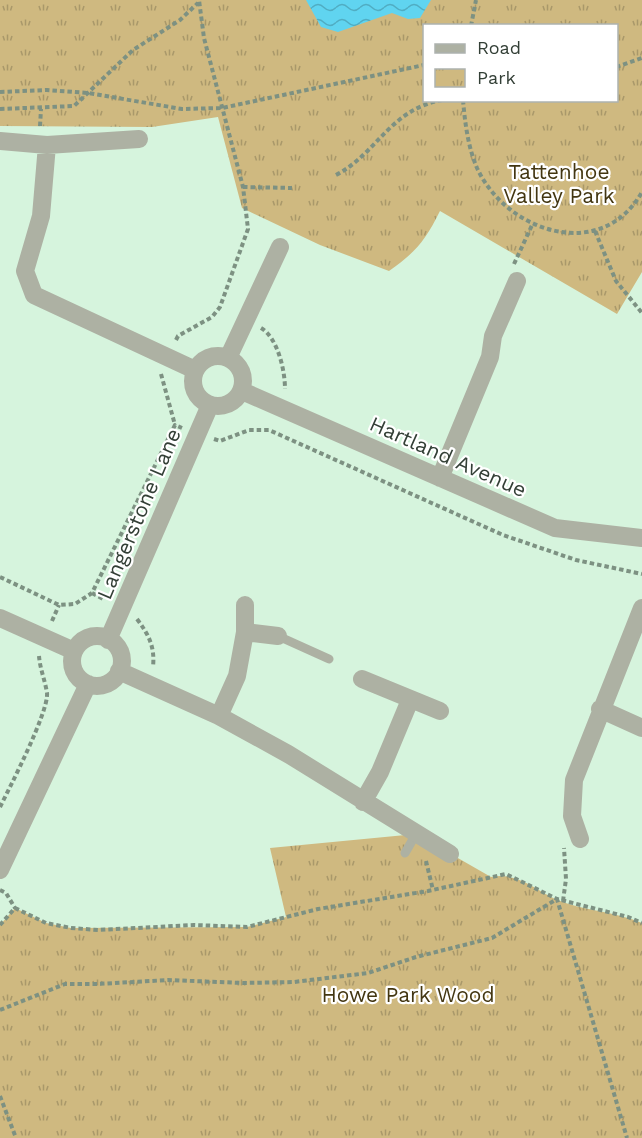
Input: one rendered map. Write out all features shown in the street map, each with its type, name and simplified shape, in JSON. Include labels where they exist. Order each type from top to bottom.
[{"type":"street","points":[[0,141],[47,145],[139,139]]},
{"type":"street","points":[[47,145],[41,216],[25,271],[34,295],[195,370]]},
{"type":"street","points":[[228,358],[280,247]]},
{"type":"street","points":[[440,478],[490,357],[493,336],[517,281]]},
{"type":"street","points":[[207,358],[228,358],[240,370],[242,391],[228,405],[210,405],[197,396],[192,384],[195,370],[207,358]]},
{"type":"street","name":"Hartland Avenue","points":[[242,391],[555,528],[642,538]]},
{"type":"street","name":"Langerstone Lane","points":[[108,640],[210,405]]},
{"type":"street","points":[[219,716],[237,676],[245,632],[245,605]]},
{"type":"street","points":[[580,839],[572,816],[573,780],[642,608]]},
{"type":"street","points":[[0,618],[74,651]]},
{"type":"street","points":[[245,632],[278,636]]},
{"type":"street","points":[[101,637],[119,650],[122,664],[110,682],[95,686],[81,680],[72,667],[74,651],[85,639],[101,637]]},
{"type":"street","points":[[119,671],[219,716],[288,754],[450,854]]},
{"type":"street","points":[[362,679],[440,711]]},
{"type":"street","points":[[0,870],[88,684]]},
{"type":"street","points":[[363,802],[380,772],[410,700]]},
{"type":"street","points":[[600,709],[642,728]]},
{"type":"lane","points":[[278,636],[329,659]]},
{"type":"lane","points":[[405,853],[416,834]]},
{"type":"path","points":[[471,24],[476,0]]},
{"type":"path","points":[[0,109],[74,106],[133,50],[180,20],[199,1]]},
{"type":"path","points":[[0,577],[59,605],[75,604],[92,593],[175,425],[161,376],[167,357],[178,336],[212,317],[220,307],[248,229],[243,187],[204,38],[199,1]]},
{"type":"path","points":[[618,66],[642,58]]},
{"type":"path","points":[[0,92],[47,90],[88,93],[182,109],[222,108],[423,65]]},
{"type":"path","points":[[336,175],[350,165],[399,118],[418,107],[435,102]]},
{"type":"path","points":[[463,102],[469,141],[477,168],[505,205],[533,223],[564,233],[595,231],[609,227],[626,215],[642,192]]},
{"type":"path","points":[[243,187],[292,188]]},
{"type":"path","points":[[517,281],[512,275],[514,263],[533,223]]},
{"type":"path","points":[[595,231],[616,281],[642,313]]},
{"type":"path","points":[[220,307],[266,331],[277,351],[285,376],[285,390],[269,430]]},
{"type":"path","points":[[175,425],[197,435],[220,441],[249,430],[269,430],[503,535],[576,560],[642,574]]},
{"type":"path","points":[[0,807],[32,741],[47,694],[40,671],[39,652],[59,605]]},
{"type":"path","points":[[563,901],[566,879],[564,848],[580,839]]},
{"type":"path","points":[[416,860],[426,858],[433,890]]},
{"type":"path","points":[[0,890],[6,893],[15,908],[46,922],[71,928],[247,927],[318,909],[433,890],[506,874],[557,899],[628,917],[642,923]]},
{"type":"path","points":[[0,1010],[65,984],[168,980],[243,983],[294,982],[368,973],[416,957],[492,938],[557,899]]},
{"type":"path","points":[[557,899],[627,1138]]},
{"type":"path","points":[[0,925],[15,908]]},
{"type":"path","points":[[0,1096],[16,1138]]},
{"type":"green space","name":"Tattenhoe Valley Park","points":[[0,0],[642,0],[642,272],[617,314],[440,211],[419,245],[389,271],[320,245],[242,208],[218,117],[152,127],[0,126]]},
{"type":"green space","name":"Howe Park Wood","points":[[416,834],[491,877],[516,879],[566,903],[642,923],[642,1138],[0,1138],[0,925],[15,908],[46,923],[71,928],[247,927],[286,917],[270,848]]},
{"type":"water","points":[[306,0],[431,0],[420,18],[408,19],[392,13],[338,32],[321,27]]}]
